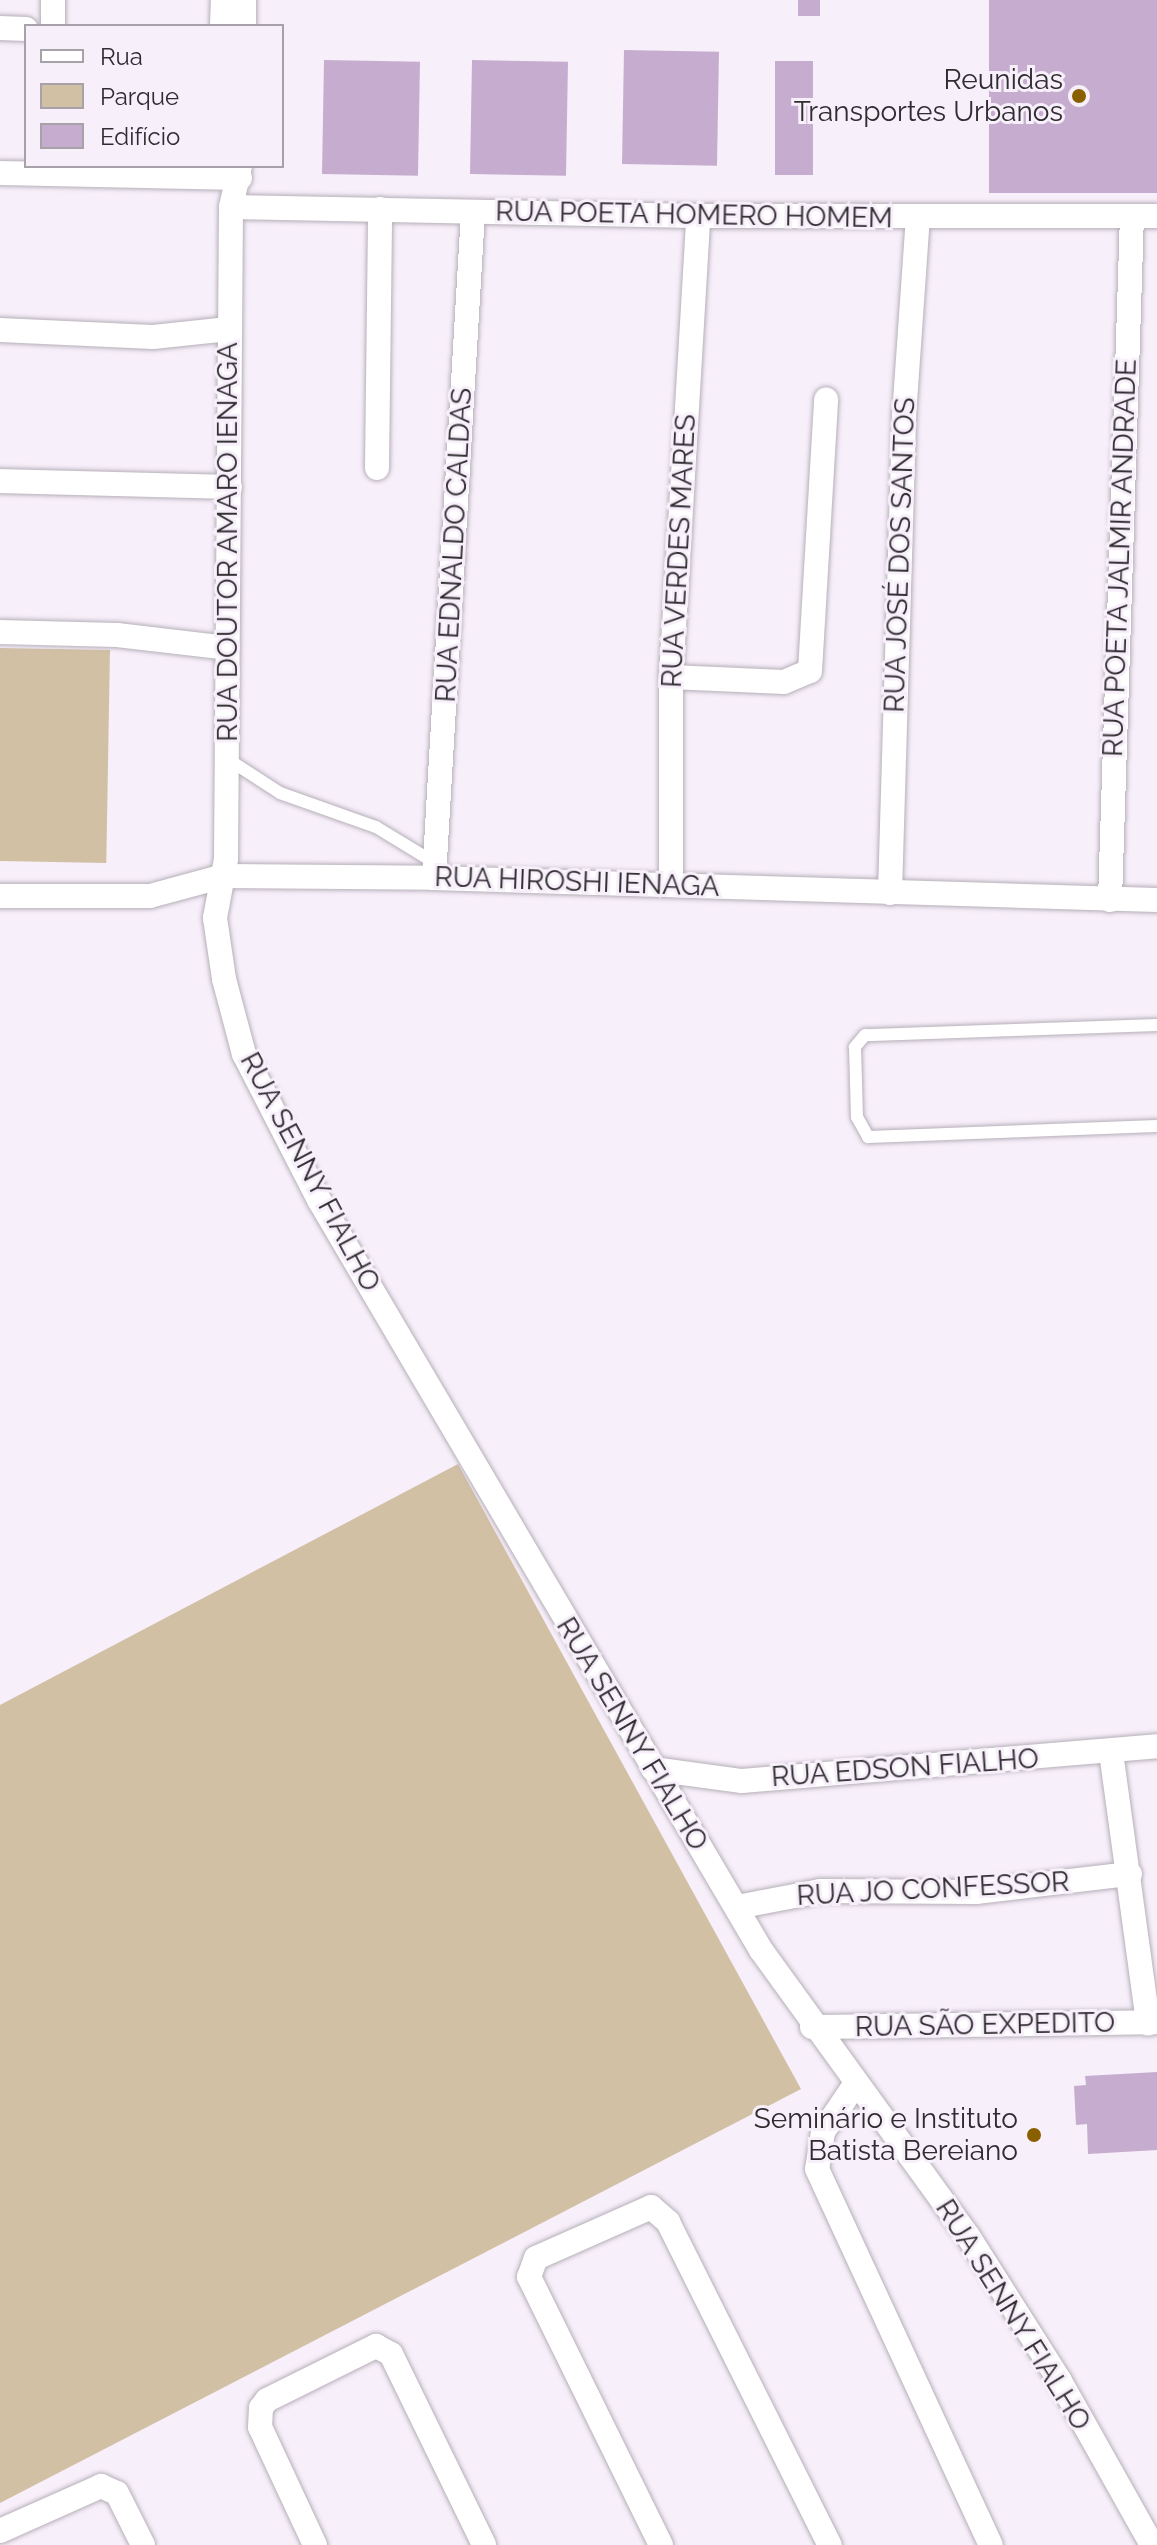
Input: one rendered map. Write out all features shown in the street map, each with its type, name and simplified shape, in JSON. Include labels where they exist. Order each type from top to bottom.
[{"type":"street","points":[[53,0],[53,24]]},
{"type":"street","points":[[222,24],[223,0]]},
{"type":"street","points":[[244,0],[244,24]]},
{"type":"street","points":[[0,28],[24,29]]},
{"type":"street","points":[[0,173],[51,170],[231,172],[231,207]]},
{"type":"street","name":"RUA POETA HOMERO HOMEM","points":[[231,207],[698,216],[1157,216]]},
{"type":"street","name":"RUA DOUTOR AMARO IENAGA","points":[[224,876],[231,207]]},
{"type":"street","points":[[377,468],[380,209]]},
{"type":"street","name":"RUA EDNALDO CALDAS","points":[[435,870],[473,212]]},
{"type":"street","name":"RUA VERDES MARES","points":[[671,885],[671,677],[698,216]]},
{"type":"street","name":"RUA POETA JALMIR ANDRADE","points":[[1110,900],[1132,216]]},
{"type":"street","name":"RUA JOSÉ DOS SANTOS","points":[[890,893],[902,461],[918,217]]},
{"type":"street","points":[[0,330],[153,337],[229,329]]},
{"type":"street","points":[[671,677],[784,682],[810,671],[826,399]]},
{"type":"street","points":[[0,481],[230,487]]},
{"type":"street","points":[[0,632],[117,635],[227,648]]},
{"type":"street","name":"RUA HIROSHI IENAGA","points":[[0,896],[150,896],[224,876],[435,870],[671,885],[1157,900]]},
{"type":"street","name":"RUA SENNY FIALHO","points":[[224,876],[216,900],[216,940],[233,1017],[261,1090],[319,1200],[737,1907],[812,2027],[976,2249],[1060,2381],[1152,2545]]},
{"type":"street","name":"RUA EDSON FIALHO","points":[[653,1769],[742,1781],[1157,1746]]},
{"type":"street","points":[[1111,1752],[1152,2022]]},
{"type":"street","name":"RUA JO CONFESSOR","points":[[737,1907],[820,1891],[976,1892],[1130,1874]]},
{"type":"street","name":"RUA SÃO EXPEDITO","points":[[812,2027],[1152,2022]]},
{"type":"street","points":[[856,2083],[823,2132],[817,2169],[991,2545]]},
{"type":"street","points":[[661,2545],[529,2277],[536,2258],[642,2208],[651,2207],[668,2222],[830,2545]]},
{"type":"street","points":[[315,2545],[260,2427],[261,2408],[267,2400],[376,2346],[391,2354],[484,2545]]},
{"type":"street","points":[[0,2531],[93,2487],[117,2493],[143,2545]]},
{"type":"lane","points":[[226,758],[280,793],[376,827],[435,870]]},
{"type":"lane","points":[[1157,1025],[865,1035],[855,1047],[857,1117],[868,1137],[1157,1126]]},
{"type":"green space","points":[[0,648],[110,650],[106,863],[0,861]]},
{"type":"green space","points":[[458,1464],[801,2089],[0,2503],[0,1705]]},
{"type":"building","points":[[798,0],[820,0],[820,16],[798,16]]},
{"type":"building","name":"Reunidas Transportes Urbanos","points":[[989,0],[1157,0],[1157,193],[989,193]]},
{"type":"building","points":[[624,50],[719,52],[717,166],[622,164]]},
{"type":"building","points":[[324,60],[420,62],[418,176],[322,174]]},
{"type":"building","points":[[472,60],[568,62],[566,176],[470,174]]},
{"type":"building","points":[[775,61],[813,61],[813,175],[775,175]]},
{"type":"building","points":[[1157,2072],[1157,2150],[1088,2154],[1087,2124],[1076,2125],[1074,2086],[1086,2085],[1085,2076]]},
{"type":"place","name":"Reunidas Transportes Urbanos","points":[[1079,96]]},
{"type":"place","name":"Seminário e Instituto Batista Bereiano","points":[[1034,2135]]}]
